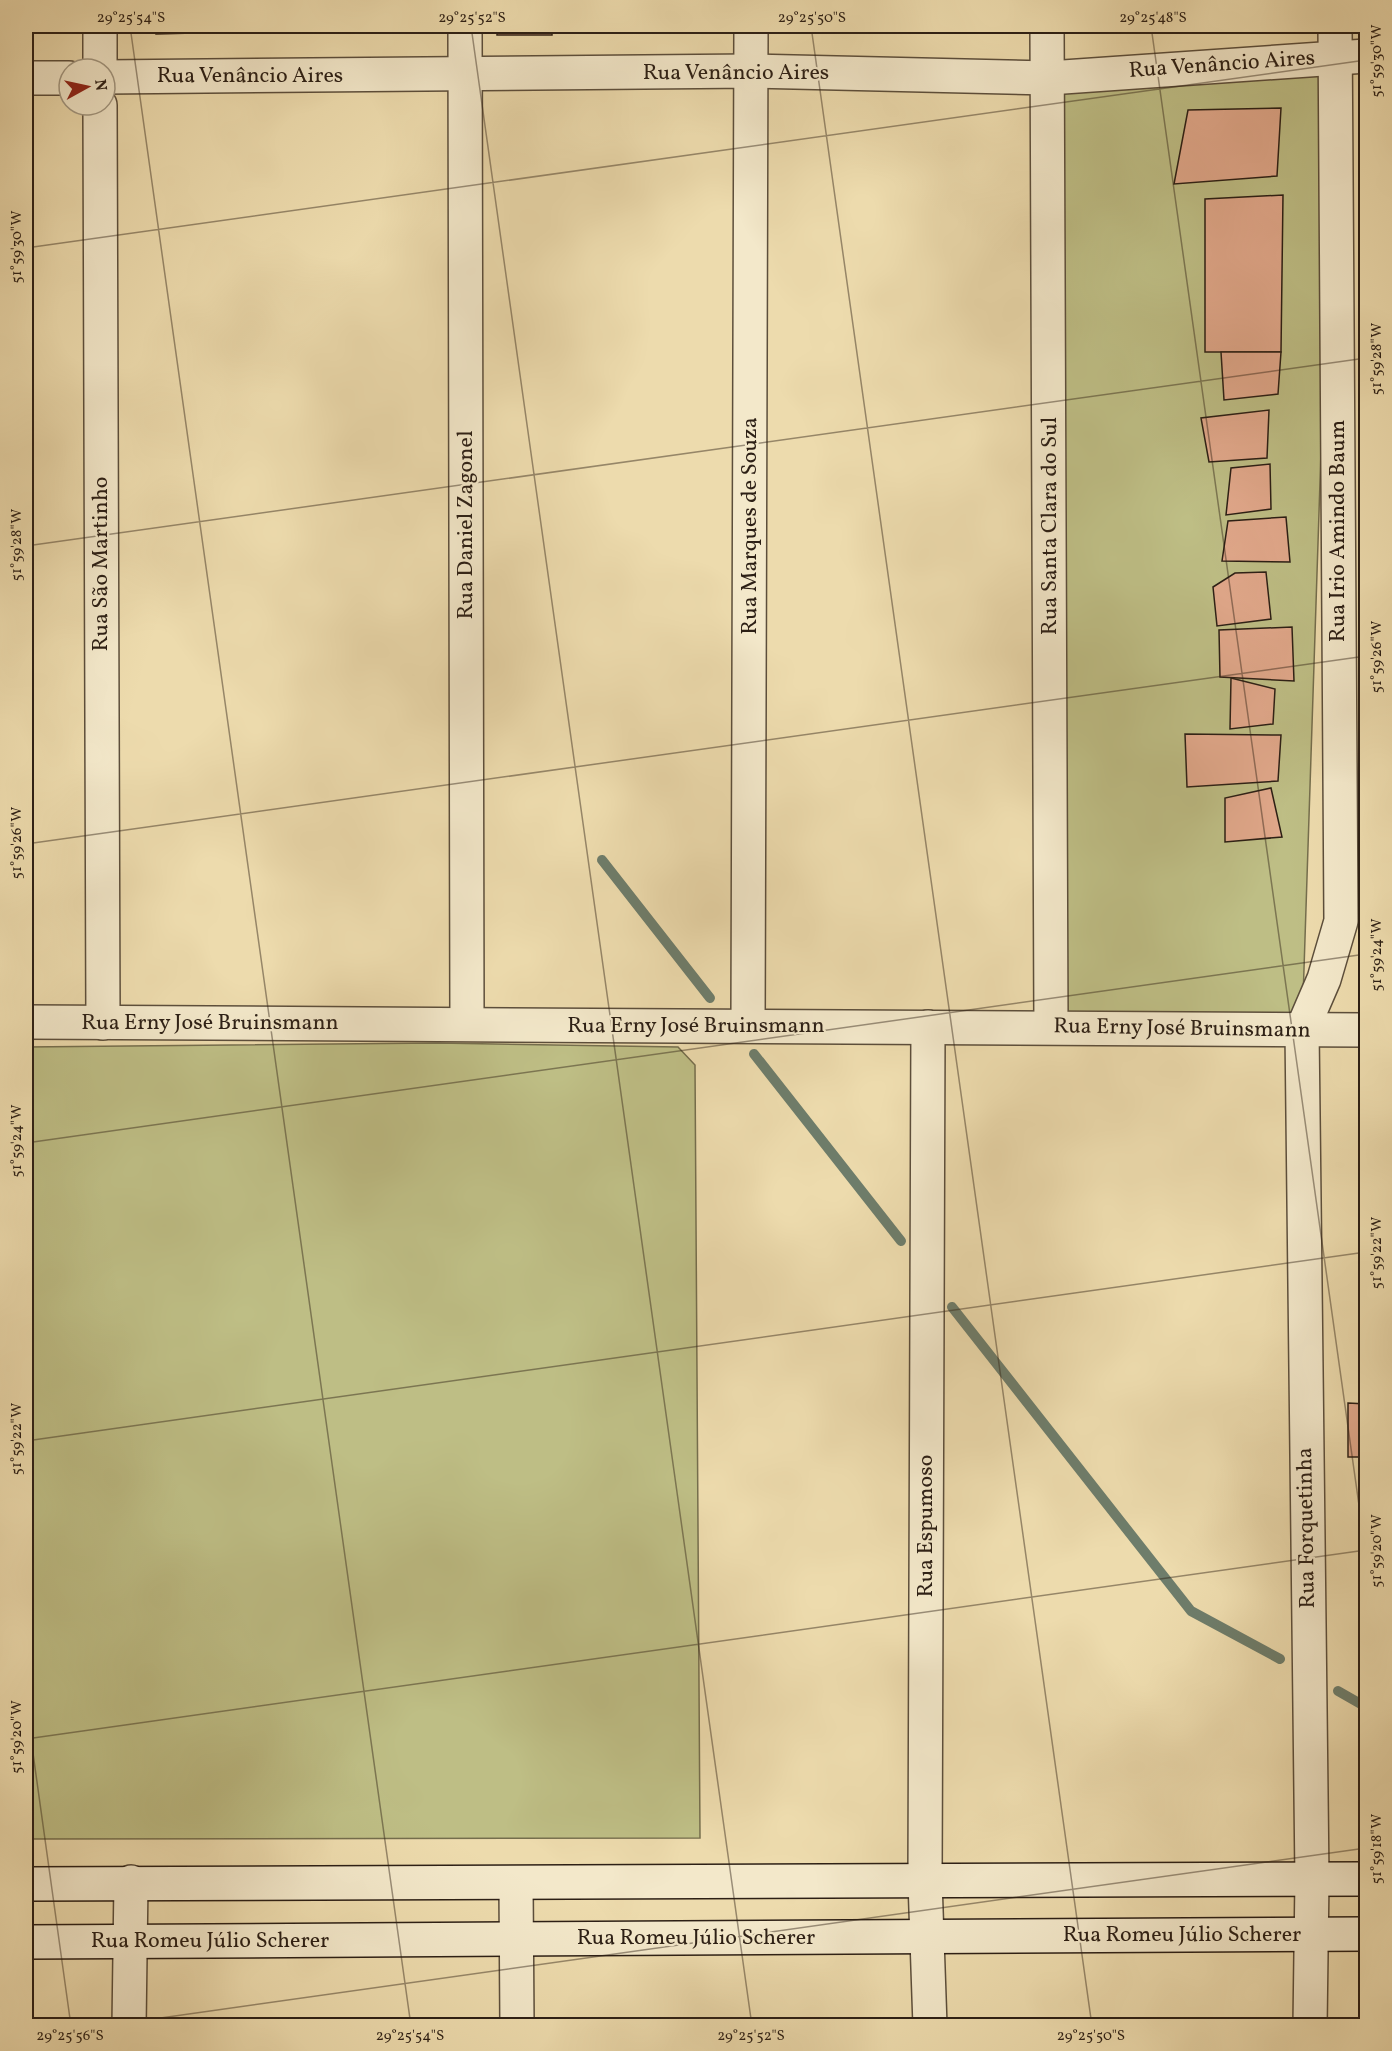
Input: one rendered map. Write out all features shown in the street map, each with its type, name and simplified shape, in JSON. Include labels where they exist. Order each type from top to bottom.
[{"type":"street","points":[[100,26],[100,57]]},
{"type":"street","name":"Rua Daniel Zagonel","points":[[465,26],[467,1024]]},
{"type":"street","name":"Rua Marques de Souza","points":[[748,1026],[751,26]]},
{"type":"street","name":"Rua Santa Clara do Sul","points":[[1047,26],[1052,1027]]},
{"type":"street","name":"Rua Venâncio Aires","points":[[117,77],[752,71],[1049,78],[1334,41],[1366,56]]},
{"type":"street","name":"Rua Irio Amindo Baum","points":[[1302,1030],[1324,979],[1341,921],[1334,41]]},
{"type":"street","points":[[26,78],[57,78]]},
{"type":"street","name":"Rua São Martinho","points":[[100,117],[103,1023]]},
{"type":"street","name":"Rua Erny José Bruinsmann","points":[[26,1022],[1366,1030]]},
{"type":"street","name":"Rua Espumoso","points":[[928,1027],[925,1881],[930,2025]]},
{"type":"street","name":"Rua Forquetinha","points":[[1302,1030],[1311,1879],[1310,2025]]},
{"type":"street","points":[[26,1884],[130,1882],[516,1884],[1366,1879]]},
{"type":"street","points":[[129,2025],[130,1882]]},
{"type":"street","points":[[516,1884],[518,2025]]},
{"type":"street","name":"Rua Romeu Júlio Scherer","points":[[26,1942],[1366,1934]]},
{"type":"green space","points":[[1334,56],[1302,1030],[1051,1027],[1049,78]]},
{"type":"green space","points":[[1360,248],[1366,248],[1366,303],[1360,303]]},
{"type":"green space","points":[[437,1043],[678,1047],[695,1065],[700,1838],[26,1839],[26,1047]]},
{"type":"building","points":[[156,26],[234,26],[234,32],[156,34]]},
{"type":"building","points":[[497,26],[552,26],[552,35],[497,35]]},
{"type":"building","points":[[618,26],[667,26],[667,29],[618,31]]},
{"type":"building","points":[[1281,108],[1277,176],[1174,184],[1188,110]]},
{"type":"building","points":[[1283,195],[1281,352],[1205,352],[1205,199]]},
{"type":"building","points":[[1221,352],[1281,352],[1278,394],[1224,400]]},
{"type":"building","points":[[1269,410],[1267,458],[1209,462],[1201,418]]},
{"type":"building","points":[[1270,464],[1271,509],[1226,515],[1231,468]]},
{"type":"building","points":[[1286,517],[1290,562],[1222,561],[1228,521]]},
{"type":"building","points":[[1266,572],[1271,619],[1217,626],[1213,587],[1235,573]]},
{"type":"building","points":[[1292,627],[1294,681],[1220,677],[1219,630]]},
{"type":"building","points":[[1231,678],[1275,689],[1273,724],[1230,729]]},
{"type":"building","points":[[1185,734],[1281,735],[1278,781],[1187,787]]},
{"type":"building","points":[[1271,788],[1282,837],[1225,842],[1225,798]]},
{"type":"building","points":[[1348,1403],[1366,1404],[1366,1457],[1348,1457]]},
{"type":"waterway","points":[[602,860],[710,998]]},
{"type":"waterway","points":[[754,1054],[901,1241]]},
{"type":"waterway","points":[[952,1307],[1191,1611],[1280,1659]]},
{"type":"waterway","points":[[1338,1691],[1366,1707]]}]
